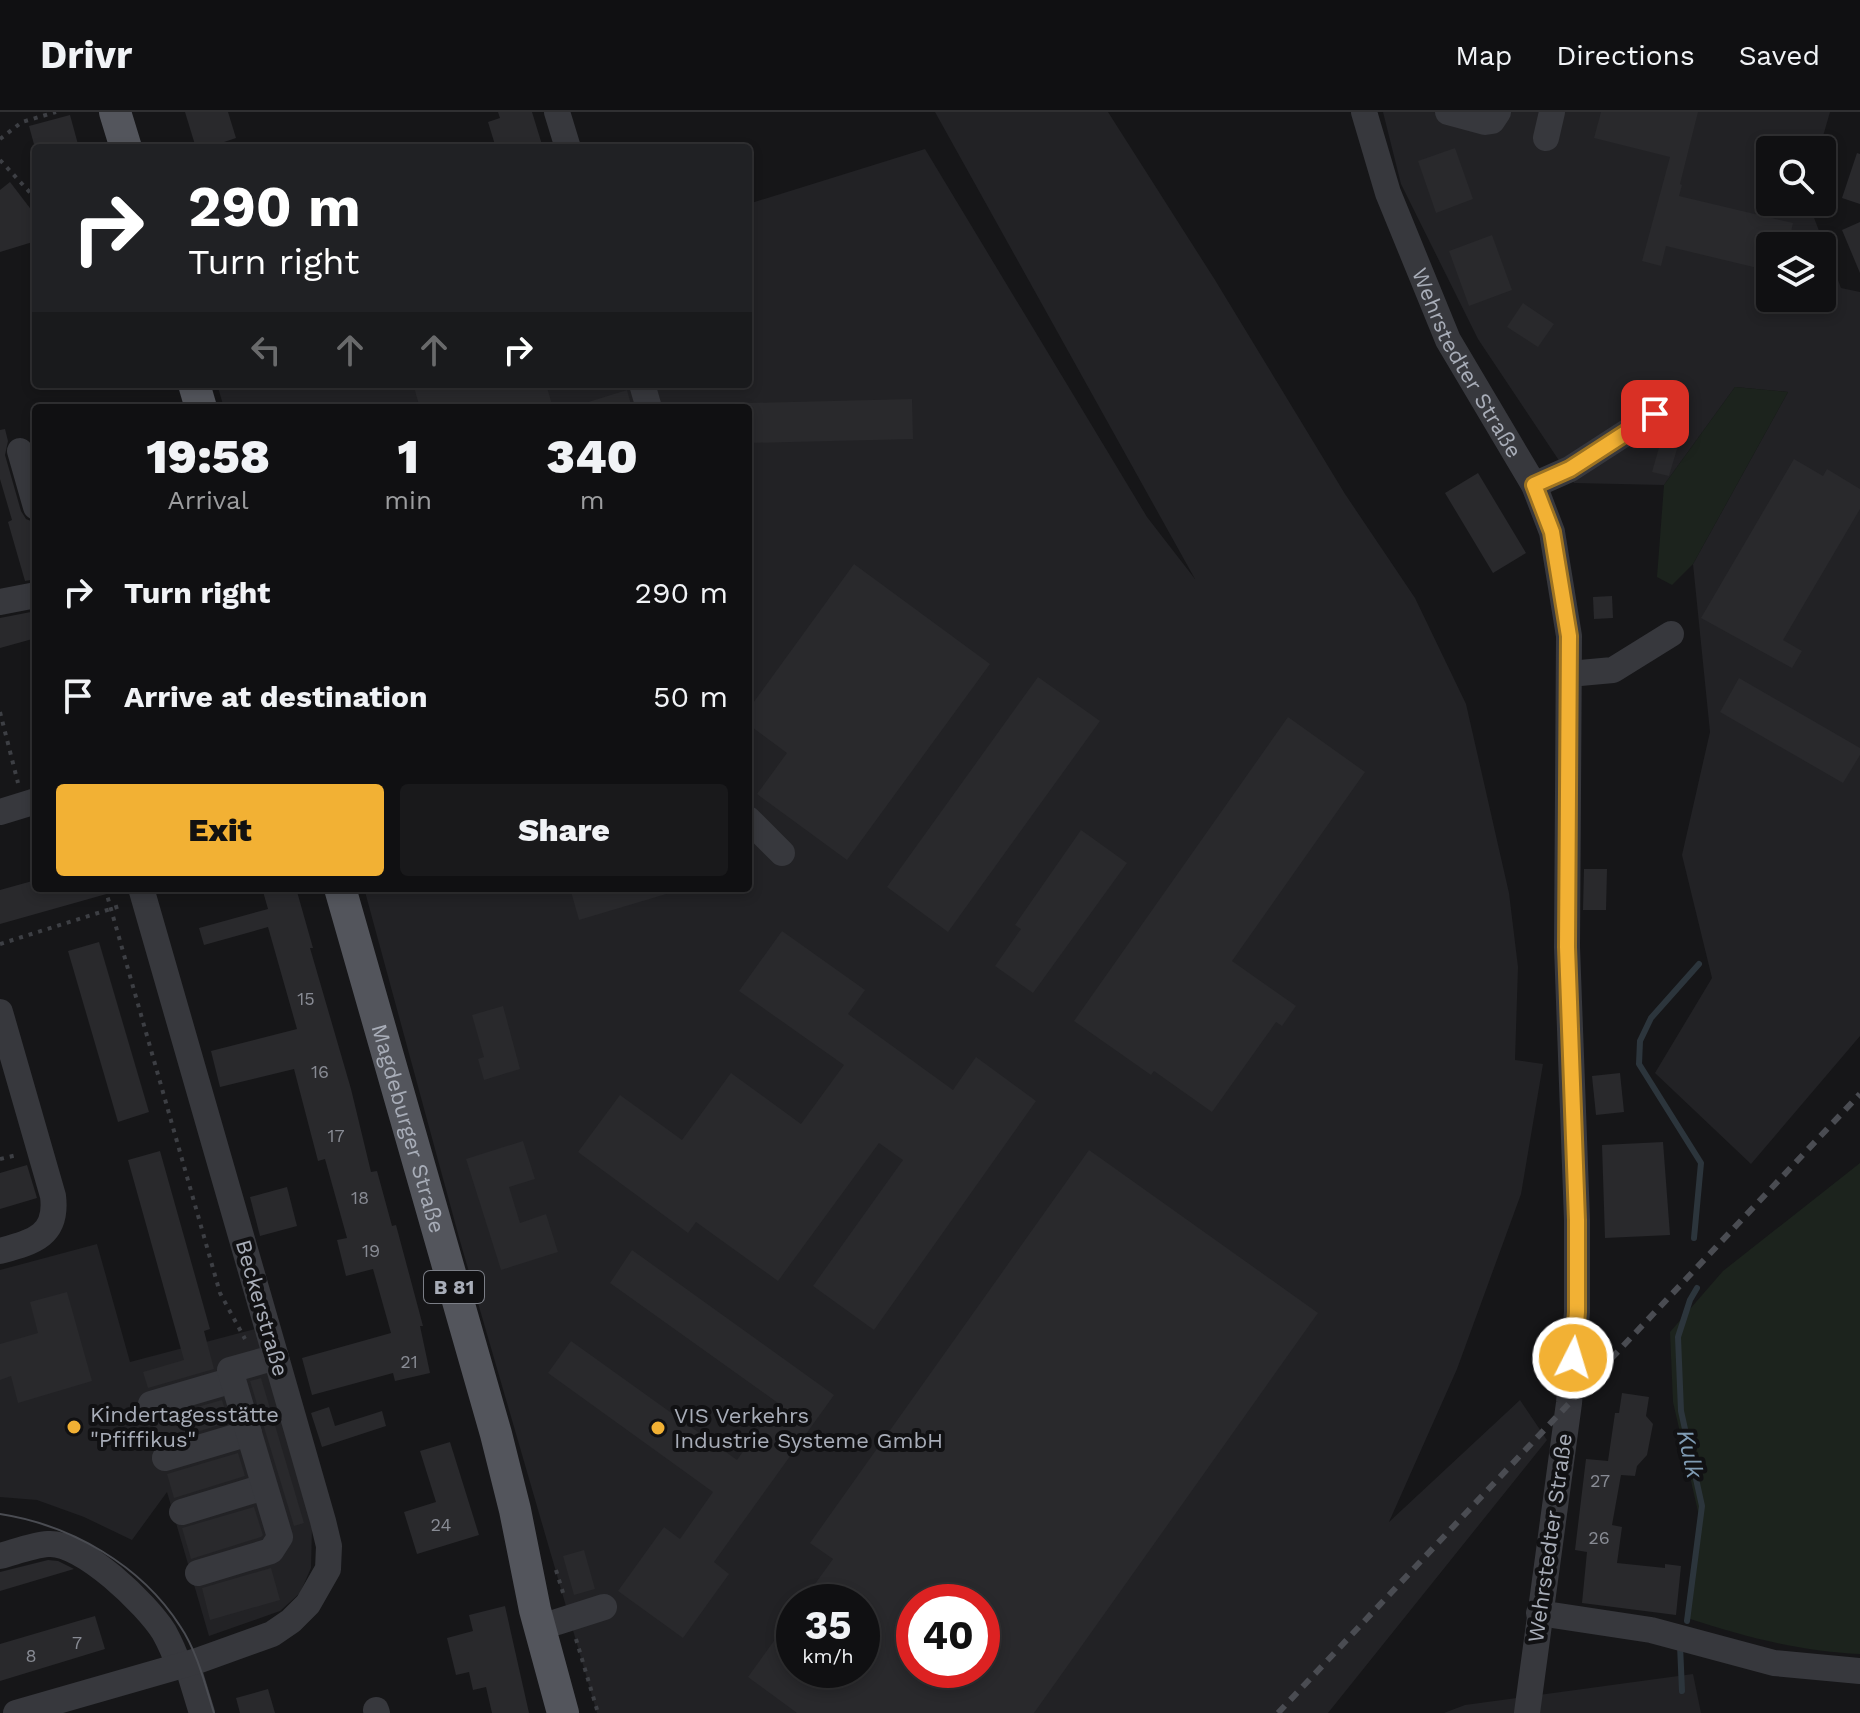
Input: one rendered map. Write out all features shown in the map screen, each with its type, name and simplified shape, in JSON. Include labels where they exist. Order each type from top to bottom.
[{"type":"main road","points":[[115,112],[125,144]]},
{"type":"main road","name":"Magdeburger Straße","points":[[341,892],[515,1510],[535,1610],[563,1713]]},
{"type":"main road","name":"Magdeburger Straße","points":[[515,1510],[557,1622],[583,1713]]},
{"type":"street","points":[[557,112],[567,144]]},
{"type":"street","name":"Wehrstedter Straße","points":[[1364,112],[1388,193],[1416,235],[1448,340],[1534,485],[1552,532],[1569,636],[1567,947],[1577,1220],[1577,1312],[1569,1403],[1527,1713]]},
{"type":"street","points":[[1448,112],[1485,122],[1492,121],[1498,112]]},
{"type":"street","points":[[1534,485],[1570,469],[1655,414]]},
{"type":"street","points":[[20,451],[32,493]]},
{"type":"street","points":[[0,602],[32,596]]},
{"type":"street","points":[[1569,674],[1613,670],[1671,634]]},
{"type":"street","points":[[752,823],[782,853]]},
{"type":"street","name":"Beckerstraße","points":[[16,1713],[188,1664],[272,1634],[308,1604],[328,1569],[326,1533],[267,1359],[143,893]]},
{"type":"street","points":[[0,1012],[55,1212],[47,1230],[32,1242],[0,1251]]},
{"type":"street","points":[[198,1573],[271,1551],[280,1537],[230,1370],[267,1359]]},
{"type":"street","points":[[151,1404],[233,1380]]},
{"type":"street","points":[[165,1458],[249,1433]]},
{"type":"street","points":[[182,1512],[264,1487]]},
{"type":"street","points":[[0,1556],[49,1543],[81,1555],[110,1574],[143,1604],[188,1664],[202,1713]]},
{"type":"street","points":[[557,1622],[604,1607]]},
{"type":"street","points":[[1539,1613],[1651,1630],[1774,1663],[1860,1671]]},
{"type":"path","points":[[0,139],[22,122],[56,112]]},
{"type":"path","points":[[0,160],[32,195]]},
{"type":"path","points":[[0,712],[20,806]]},
{"type":"path","points":[[106,892],[220,1293],[267,1359]]},
{"type":"path","points":[[0,944],[110,909],[143,893]]},
{"type":"shaded area","points":[[935,112],[1108,112],[1345,494],[1415,598],[1466,704],[1509,893],[1518,967],[1515,1060],[1543,1064],[1521,1194],[1457,1369],[1389,1522],[1520,1400],[1547,1440],[1328,1713],[597,1713],[460,1241],[365,892],[752,892],[752,404],[223,404],[218,388],[752,388],[752,203],[925,149],[1147,517],[1195,579]]},
{"type":"shaded area","points":[[1383,112],[1830,112],[1823,136],[1756,136],[1756,216],[1813,216],[1820,232],[1756,232],[1756,312],[1836,312],[1836,275],[1841,288],[1860,292],[1860,1036],[1751,1164],[1655,1073],[1712,978],[1682,855],[1710,732],[1693,564],[1788,392],[1735,387],[1664,485],[1574,483],[1478,339],[1401,184]]},
{"type":"shaded area","points":[[1735,387],[1788,392],[1693,564],[1672,585],[1657,577],[1664,485]]},
{"type":"shaded area","points":[[1860,1163],[1860,1654],[1772,1642],[1687,1618],[1699,1516],[1673,1402],[1670,1332],[1723,1271]]},
{"type":"shaded area","points":[[97,1244],[130,1362],[255,1329],[312,1527],[311,1568],[300,1593],[280,1611],[209,1636],[167,1492],[132,1540],[84,1517],[37,1500],[0,1497],[0,1270]]},
{"type":"shaded area","points":[[1693,1674],[1701,1713],[1444,1713],[1465,1705]]},
{"type":"building","points":[[185,112],[228,112],[236,138],[218,144],[195,144]]},
{"type":"building","points":[[498,112],[532,112],[542,144],[495,144],[488,122],[500,118]]},
{"type":"building","points":[[1601,112],[1698,112],[1679,196],[1793,223],[1791,232],[1756,232],[1756,268],[1666,246],[1661,266],[1642,261],[1670,157],[1594,138]]},
{"type":"building","points":[[70,115],[78,144],[34,144],[29,126]]},
{"type":"building","points":[[1455,148],[1473,199],[1436,213],[1418,161]]},
{"type":"building","points":[[1857,153],[1860,154],[1860,204],[1842,198]]},
{"type":"building","points":[[10,182],[32,211],[32,242],[0,252],[0,190]]},
{"type":"building","points":[[1860,222],[1860,273],[1842,230]]},
{"type":"building","points":[[1492,235],[1512,290],[1469,306],[1449,251]]},
{"type":"building","points":[[1523,303],[1554,324],[1538,347],[1507,327]]},
{"type":"building","points":[[414,388],[547,388],[552,404],[419,404]]},
{"type":"building","points":[[627,390],[631,404],[582,404]]},
{"type":"building","points":[[912,399],[913,439],[752,443],[752,404],[748,403]]},
{"type":"building","points":[[5,429],[8,441],[5,455],[21,511],[32,521],[32,580],[25,581],[8,522],[12,520],[0,479],[0,430]]},
{"type":"building","points":[[1660,444],[1677,449],[1669,476],[1652,472]]},
{"type":"building","points":[[1794,459],[1823,476],[1827,469],[1860,489],[1860,509],[1783,640],[1802,651],[1792,668],[1701,618]]},
{"type":"building","points":[[1478,473],[1526,553],[1493,573],[1445,493]]},
{"type":"building","points":[[854,564],[990,664],[847,860],[757,794],[787,753],[752,727],[752,704]]},
{"type":"building","points":[[1612,596],[1613,618],[1594,619],[1593,597]]},
{"type":"building","points":[[32,612],[32,639],[0,648],[0,618]]},
{"type":"building","points":[[1038,677],[1100,721],[948,932],[887,887]]},
{"type":"building","points":[[1739,678],[1860,748],[1860,755],[1843,783],[1720,712]]},
{"type":"building","points":[[1288,717],[1365,772],[1232,961],[1296,1006],[1282,1026],[1276,1022],[1212,1112],[1154,1071],[1151,1075],[1074,1021]]},
{"type":"building","points":[[1081,830],[1127,863],[1033,993],[995,966],[1021,929],[1015,925]]},
{"type":"building","points":[[1584,869],[1607,869],[1606,910],[1583,910]]},
{"type":"building","points":[[32,881],[32,892],[110,893],[0,924],[0,890]]},
{"type":"building","points":[[263,892],[297,892],[371,1172],[377,1171],[392,1226],[396,1225],[423,1326],[420,1326],[430,1373],[395,1381],[393,1373],[312,1395],[302,1358],[391,1333],[373,1269],[346,1276],[337,1240],[347,1238],[325,1159],[318,1161],[294,1069],[220,1087],[211,1051],[297,1029],[268,927],[204,945],[199,928],[268,909]]},
{"type":"building","points":[[571,892],[673,892],[579,920]]},
{"type":"building","points":[[782,931],[865,990],[848,1014],[953,1090],[976,1057],[1036,1101],[874,1330],[813,1286],[903,1160],[879,1143],[778,1281],[696,1222],[688,1233],[578,1152],[620,1095],[682,1140],[731,1073],[801,1124],[844,1065],[739,991]]},
{"type":"building","points":[[99,942],[149,1112],[118,1122],[68,951]]},
{"type":"building","points":[[503,1006],[520,1069],[484,1080],[478,1059],[484,1057],[472,1015]]},
{"type":"building","points":[[1620,1073],[1624,1112],[1596,1115],[1592,1076]]},
{"type":"building","points":[[523,1141],[535,1179],[509,1187],[520,1223],[546,1214],[558,1252],[501,1270],[466,1159]]},
{"type":"building","points":[[1663,1142],[1670,1235],[1605,1238],[1602,1145]]},
{"type":"building","points":[[1089,1150],[1318,1313],[1034,1713],[797,1713],[748,1677],[776,1638],[776,1688],[880,1688],[880,1584],[815,1584],[833,1559],[810,1543]]},
{"type":"building","points":[[160,1151],[210,1329],[204,1331],[214,1369],[148,1388],[143,1372],[184,1360],[128,1160]]},
{"type":"building","points":[[27,1165],[37,1198],[0,1209],[0,1173]]},
{"type":"building","points":[[287,1187],[297,1226],[260,1236],[250,1197]]},
{"type":"building","name":"VIS Verkehrs Industrie Systeme GmbH","points":[[632,1250],[834,1395],[714,1562],[729,1574],[683,1638],[618,1591],[664,1527],[680,1539],[713,1492],[548,1373],[571,1341],[737,1460],[778,1403],[610,1283]]},
{"type":"building","points":[[67,1292],[92,1381],[18,1403],[11,1376],[0,1380],[0,1344],[38,1333],[30,1302]]},
{"type":"building","points":[[261,1378],[304,1523],[294,1526],[250,1381]]},
{"type":"building","points":[[1622,1393],[1649,1397],[1646,1416],[1653,1424],[1647,1455],[1637,1466],[1635,1476],[1621,1475],[1612,1525],[1622,1527],[1617,1563],[1665,1568],[1665,1564],[1681,1566],[1676,1615],[1582,1603],[1587,1552],[1575,1550],[1586,1459],[1608,1461],[1615,1413],[1619,1413]]},
{"type":"building","points":[[222,1400],[229,1422],[158,1444],[151,1420]]},
{"type":"building","points":[[329,1407],[335,1426],[382,1411],[386,1426],[322,1447],[311,1413]]},
{"type":"building","points":[[450,1442],[479,1535],[417,1554],[404,1512],[436,1502],[420,1451]]},
{"type":"building","points":[[238,1453],[245,1476],[174,1498],[167,1474]]},
{"type":"building","points":[[254,1507],[263,1535],[261,1537],[191,1559],[182,1528]]},
{"type":"building","points":[[584,1550],[595,1589],[574,1595],[563,1556]]},
{"type":"building","points":[[48,1560],[74,1569],[0,1591],[0,1572]]},
{"type":"building","points":[[271,1568],[280,1600],[210,1620],[202,1588]]},
{"type":"building","points":[[505,1606],[529,1713],[492,1713],[486,1687],[473,1690],[469,1672],[456,1675],[447,1638],[473,1631],[469,1615]]},
{"type":"building","points":[[95,1616],[105,1649],[0,1681],[0,1644]]},
{"type":"building","points":[[268,1689],[275,1713],[240,1713],[236,1698]]},
{"type":"waterway","name":"Kulk","points":[[1694,1238],[1701,1163],[1639,1064],[1640,1041],[1651,1018],[1699,964]]},
{"type":"waterway","name":"Kulk","points":[[1687,1621],[1702,1506],[1681,1411],[1678,1337],[1697,1288]]},
{"type":"waterway","name":"Kulk","points":[[1680,1645],[1682,1691]]},
{"type":"tram line","points":[[0,1514],[27,1519],[78,1538],[102,1551],[145,1584],[164,1604],[186,1636],[214,1713]]},
{"type":"railway","points":[[1278,1713],[1860,1094]]},
{"type":"place","name":"Kindertagesstätte \"Pfiffikus\"","points":[[74,1427]]},
{"type":"place","name":"VIS Verkehrs Industrie Systeme GmbH","points":[[658,1428]]},
{"type":"route","points":[[1573,1358],[1577,1312],[1577,1220],[1567,947],[1569,636],[1552,532],[1534,485],[1570,469],[1655,414]]}]
